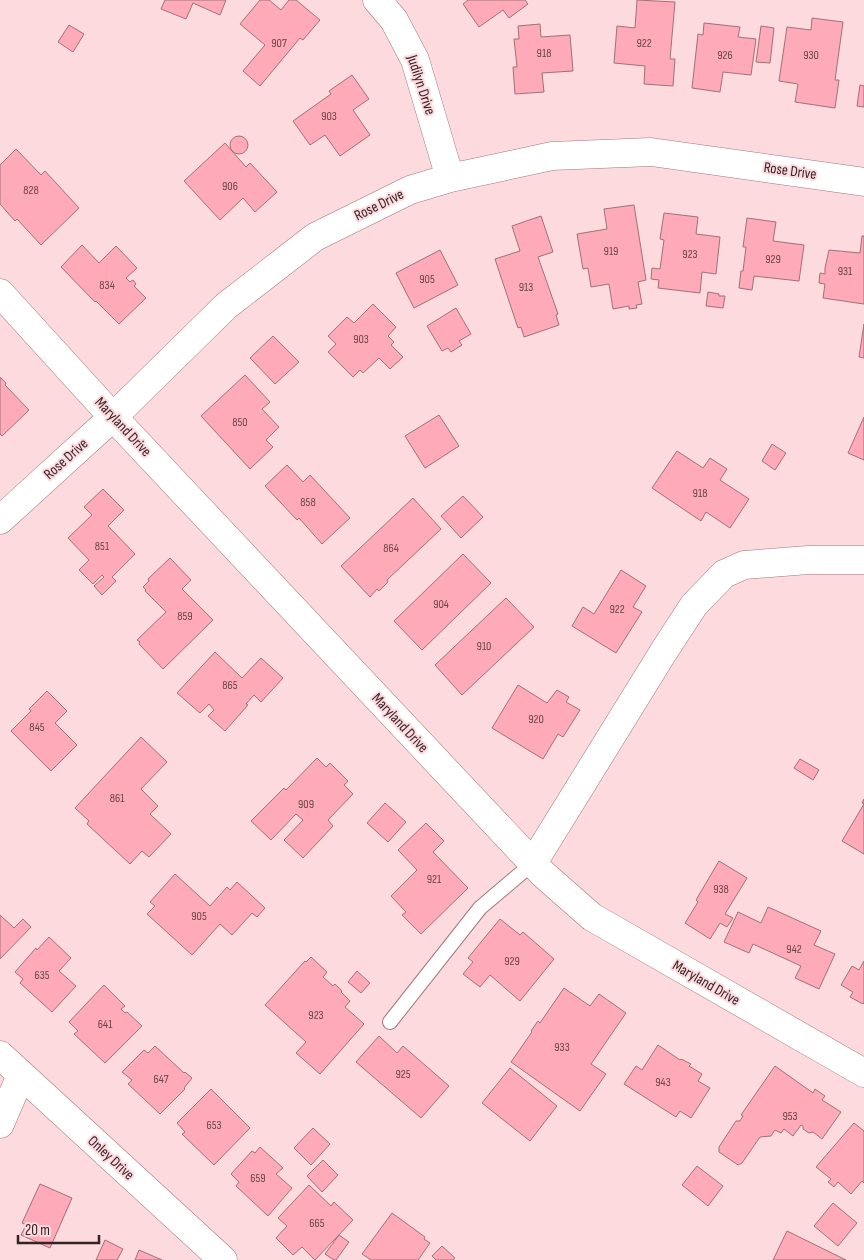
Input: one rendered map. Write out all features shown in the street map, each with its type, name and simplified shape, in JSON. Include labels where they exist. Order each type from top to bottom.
[{"type":"street","name":"Judilyn Drive","points":[[376,0],[394,20],[414,60],[450,178]]},
{"type":"street","name":"Rose Drive","points":[[0,520],[113,417],[226,306],[315,237],[410,190],[450,178],[552,156],[651,152],[864,182]]},
{"type":"street","name":"Maryland Drive","points":[[0,293],[113,417],[543,874],[592,917],[864,1074]]},
{"type":"street","points":[[533,864],[694,605],[724,574],[744,565],[808,560],[864,560]]},
{"type":"street","name":"Onley Drive","points":[[0,1055],[223,1260]]},
{"type":"street","points":[[0,1124],[21,1075]]},
{"type":"lane","points":[[390,1022],[480,908],[533,864]]},
{"type":"building","points":[[165,0],[226,0],[220,15],[193,3],[186,19],[161,9]]},
{"type":"building","points":[[260,0],[269,0],[281,10],[289,0],[296,0],[320,20],[303,40],[300,38],[260,86],[243,71],[265,45],[240,24]]},
{"type":"building","points":[[468,0],[525,0],[528,4],[509,18],[503,10],[479,27],[463,4]]},
{"type":"building","points":[[637,0],[675,2],[670,59],[675,59],[673,86],[644,84],[645,66],[614,63],[617,26],[635,28]]},
{"type":"building","points":[[812,18],[843,22],[835,80],[839,80],[835,108],[795,102],[798,84],[779,81],[787,27],[811,30]]},
{"type":"building","points":[[704,23],[740,27],[738,37],[756,39],[751,75],[723,72],[720,92],[692,88],[698,34],[703,35]]},
{"type":"building","points":[[540,24],[541,37],[570,35],[573,71],[542,73],[544,92],[515,94],[513,67],[517,67],[514,39],[519,39],[518,26]]},
{"type":"building","points":[[69,25],[84,34],[73,52],[58,42]]},
{"type":"building","points":[[761,26],[774,28],[770,63],[756,62]]},
{"type":"building","points":[[352,75],[369,99],[353,110],[370,135],[340,156],[325,135],[310,145],[293,121],[331,94],[329,91]]},
{"type":"building","points":[[860,85],[864,86],[864,107],[857,106]]},
{"type":"building","points":[[239,136],[245,139],[248,145],[245,151],[239,154],[233,151],[230,145],[233,139]]},
{"type":"building","points":[[225,143],[246,167],[250,163],[277,192],[255,212],[243,198],[220,220],[184,181]]},
{"type":"building","points":[[16,149],[41,175],[45,171],[79,208],[41,245],[0,204],[0,165]]},
{"type":"building","points":[[634,205],[646,280],[638,282],[642,304],[636,305],[637,308],[629,309],[629,306],[613,309],[609,284],[591,287],[588,268],[583,269],[577,234],[607,229],[604,209]]},
{"type":"building","points":[[664,213],[698,217],[696,234],[720,237],[716,274],[702,272],[700,293],[658,288],[659,280],[651,279],[652,268],[660,269],[664,240],[660,239]]},
{"type":"building","points":[[541,216],[553,252],[538,257],[558,314],[556,315],[559,325],[524,337],[521,327],[518,328],[495,259],[520,251],[512,226]]},
{"type":"building","points":[[747,218],[776,222],[773,241],[804,245],[799,281],[754,276],[752,290],[739,288],[746,247],[743,247]]},
{"type":"building","points":[[862,236],[864,236],[864,304],[823,298],[825,284],[819,283],[820,273],[825,274],[829,250],[860,253]]},
{"type":"building","points":[[82,245],[99,263],[116,246],[137,268],[126,278],[130,282],[133,280],[136,284],[134,286],[146,298],[119,324],[61,267]]},
{"type":"building","points":[[440,250],[458,285],[414,308],[396,273]]},
{"type":"building","points":[[708,292],[725,296],[723,308],[706,306]]},
{"type":"building","points":[[373,304],[396,327],[388,336],[394,342],[391,345],[403,357],[390,369],[379,358],[363,373],[360,370],[353,377],[328,352],[336,344],[328,336],[347,317],[354,323]]},
{"type":"building","points":[[456,308],[471,334],[459,341],[462,345],[451,352],[448,348],[442,351],[427,326]]},
{"type":"building","points":[[864,324],[864,358],[859,357]]},
{"type":"building","points":[[273,336],[299,362],[275,384],[250,358]]},
{"type":"building","points":[[245,375],[270,402],[262,409],[279,427],[266,440],[273,447],[250,469],[201,416]]},
{"type":"building","points":[[0,377],[6,383],[5,385],[29,410],[2,436],[0,434]]},
{"type":"building","points":[[439,415],[459,446],[425,468],[405,436]]},
{"type":"building","points":[[864,417],[864,460],[848,453]]},
{"type":"building","points":[[772,444],[786,453],[775,470],[762,461]]},
{"type":"building","points":[[677,451],[703,468],[710,458],[727,469],[720,480],[749,499],[730,528],[706,512],[701,521],[652,488]]},
{"type":"building","points":[[287,465],[303,482],[310,475],[350,518],[322,544],[299,518],[297,520],[265,486]]},
{"type":"building","points":[[103,489],[124,510],[108,526],[135,554],[112,577],[116,581],[102,595],[94,586],[104,577],[102,575],[93,584],[79,570],[89,560],[68,538],[92,515],[84,507]]},
{"type":"building","points":[[463,496],[483,517],[461,538],[441,516]]},
{"type":"building","points":[[413,498],[441,529],[387,580],[388,582],[379,591],[377,589],[370,597],[341,566]]},
{"type":"building","points":[[463,554],[491,583],[422,650],[394,621]]},
{"type":"building","points":[[170,558],[191,580],[182,589],[213,620],[163,669],[137,640],[166,612],[143,587],[149,581],[148,579]]},
{"type":"building","points":[[621,570],[646,586],[633,607],[642,612],[616,653],[572,626],[583,607],[594,614]]},
{"type":"building","points":[[506,598],[534,627],[462,695],[435,665]]},
{"type":"building","points":[[215,652],[242,678],[261,658],[283,678],[261,702],[254,695],[246,704],[248,705],[225,731],[208,716],[214,710],[209,704],[200,713],[177,693]]},
{"type":"building","points":[[518,685],[547,703],[557,690],[569,697],[566,702],[580,710],[563,737],[558,734],[543,759],[492,728]]},
{"type":"building","points":[[47,691],[67,711],[55,723],[77,745],[51,771],[11,731]]},
{"type":"building","points":[[141,737],[167,762],[141,789],[158,806],[150,814],[171,834],[149,857],[142,851],[130,864],[87,824],[89,821],[75,808]]},
{"type":"building","points":[[317,758],[326,767],[330,763],[348,781],[344,785],[353,794],[328,820],[333,826],[303,858],[284,840],[303,820],[296,814],[271,840],[251,821],[284,788],[286,790]]},
{"type":"building","points":[[800,759],[819,770],[813,780],[794,768]]},
{"type":"building","points":[[385,803],[406,822],[388,842],[367,823]]},
{"type":"building","points":[[864,804],[864,854],[842,841]]},
{"type":"building","points":[[426,823],[444,841],[433,852],[468,888],[421,934],[402,915],[406,912],[391,896],[417,870],[398,850]]},
{"type":"building","points":[[719,861],[747,878],[725,914],[733,918],[727,927],[720,923],[710,939],[685,923]]},
{"type":"building","points":[[175,874],[210,906],[227,887],[230,890],[237,882],[265,908],[257,917],[252,913],[232,935],[220,924],[192,955],[147,914],[155,906],[150,902]]},
{"type":"building","points":[[768,907],[821,931],[814,945],[835,954],[819,989],[795,978],[801,966],[753,944],[749,953],[724,942],[738,912],[761,923]]},
{"type":"building","points":[[0,915],[14,928],[23,919],[31,927],[0,959]]},
{"type":"building","points":[[500,919],[520,935],[523,932],[554,959],[520,1001],[490,975],[480,987],[463,974],[473,962],[468,958]]},
{"type":"building","points":[[49,937],[71,958],[59,971],[76,986],[52,1012],[20,983],[23,979],[15,972],[36,948],[37,950]]},
{"type":"building","points":[[311,957],[327,972],[323,977],[333,986],[335,984],[350,1001],[345,1007],[364,1024],[320,1074],[296,1053],[306,1042],[265,1005],[305,961]]},
{"type":"building","points":[[864,961],[863,1004],[850,997],[853,992],[841,985],[852,966],[859,970]]},
{"type":"building","points":[[357,971],[370,983],[361,993],[348,982]]},
{"type":"building","points":[[104,985],[125,1006],[121,1009],[142,1026],[105,1063],[74,1034],[78,1031],[69,1022]]},
{"type":"building","points":[[564,988],[590,1006],[599,994],[626,1013],[591,1064],[606,1074],[580,1111],[511,1062],[538,1021],[540,1023]]},
{"type":"building","points":[[379,1036],[397,1053],[403,1046],[449,1086],[421,1118],[356,1062]]},
{"type":"building","points":[[658,1045],[680,1060],[691,1064],[689,1066],[702,1074],[698,1081],[710,1088],[691,1118],[680,1111],[676,1117],[624,1084],[636,1066],[642,1070]]},
{"type":"building","points":[[155,1046],[192,1078],[185,1089],[160,1114],[128,1084],[132,1080],[122,1072],[144,1050],[148,1053]]},
{"type":"building","points":[[775,1066],[813,1093],[815,1089],[825,1096],[822,1100],[841,1112],[822,1139],[813,1132],[809,1133],[803,1129],[801,1125],[793,1136],[784,1129],[781,1133],[775,1130],[771,1136],[760,1137],[742,1163],[738,1165],[719,1152],[719,1147],[736,1121],[740,1121],[743,1116],[741,1115]]},
{"type":"building","points":[[510,1068],[557,1106],[530,1141],[482,1103]]},
{"type":"building","points":[[211,1089],[250,1128],[214,1165],[182,1134],[185,1132],[177,1123]]},
{"type":"building","points":[[854,1123],[864,1131],[864,1183],[862,1181],[851,1194],[838,1182],[834,1187],[828,1182],[831,1179],[816,1167]]},
{"type":"building","points":[[313,1128],[330,1144],[311,1165],[294,1148]]},
{"type":"building","points":[[260,1147],[283,1168],[276,1174],[292,1188],[268,1216],[236,1186],[239,1182],[231,1174],[252,1151],[255,1153]]},
{"type":"building","points":[[323,1160],[338,1175],[322,1192],[307,1176]]},
{"type":"building","points":[[697,1166],[723,1186],[708,1206],[682,1185]]},
{"type":"building","points":[[40,1184],[72,1198],[50,1248],[21,1235],[26,1225],[22,1223]]},
{"type":"building","points":[[309,1185],[331,1206],[334,1202],[353,1220],[315,1260],[302,1247],[293,1255],[276,1238],[287,1226],[278,1218]]},
{"type":"building","points":[[833,1203],[857,1223],[838,1246],[814,1226]]},
{"type":"building","points":[[392,1213],[425,1237],[424,1239],[430,1243],[418,1260],[371,1260],[362,1254]]},
{"type":"building","points":[[787,1231],[846,1260],[773,1260]]},
{"type":"building","points":[[339,1235],[349,1242],[336,1260],[334,1260],[325,1254]]},
{"type":"building","points":[[105,1240],[123,1249],[117,1260],[96,1260]]},
{"type":"building","points":[[442,1246],[455,1258],[453,1260],[436,1260],[432,1256]]},
{"type":"building","points":[[139,1250],[162,1260],[135,1260]]}]
